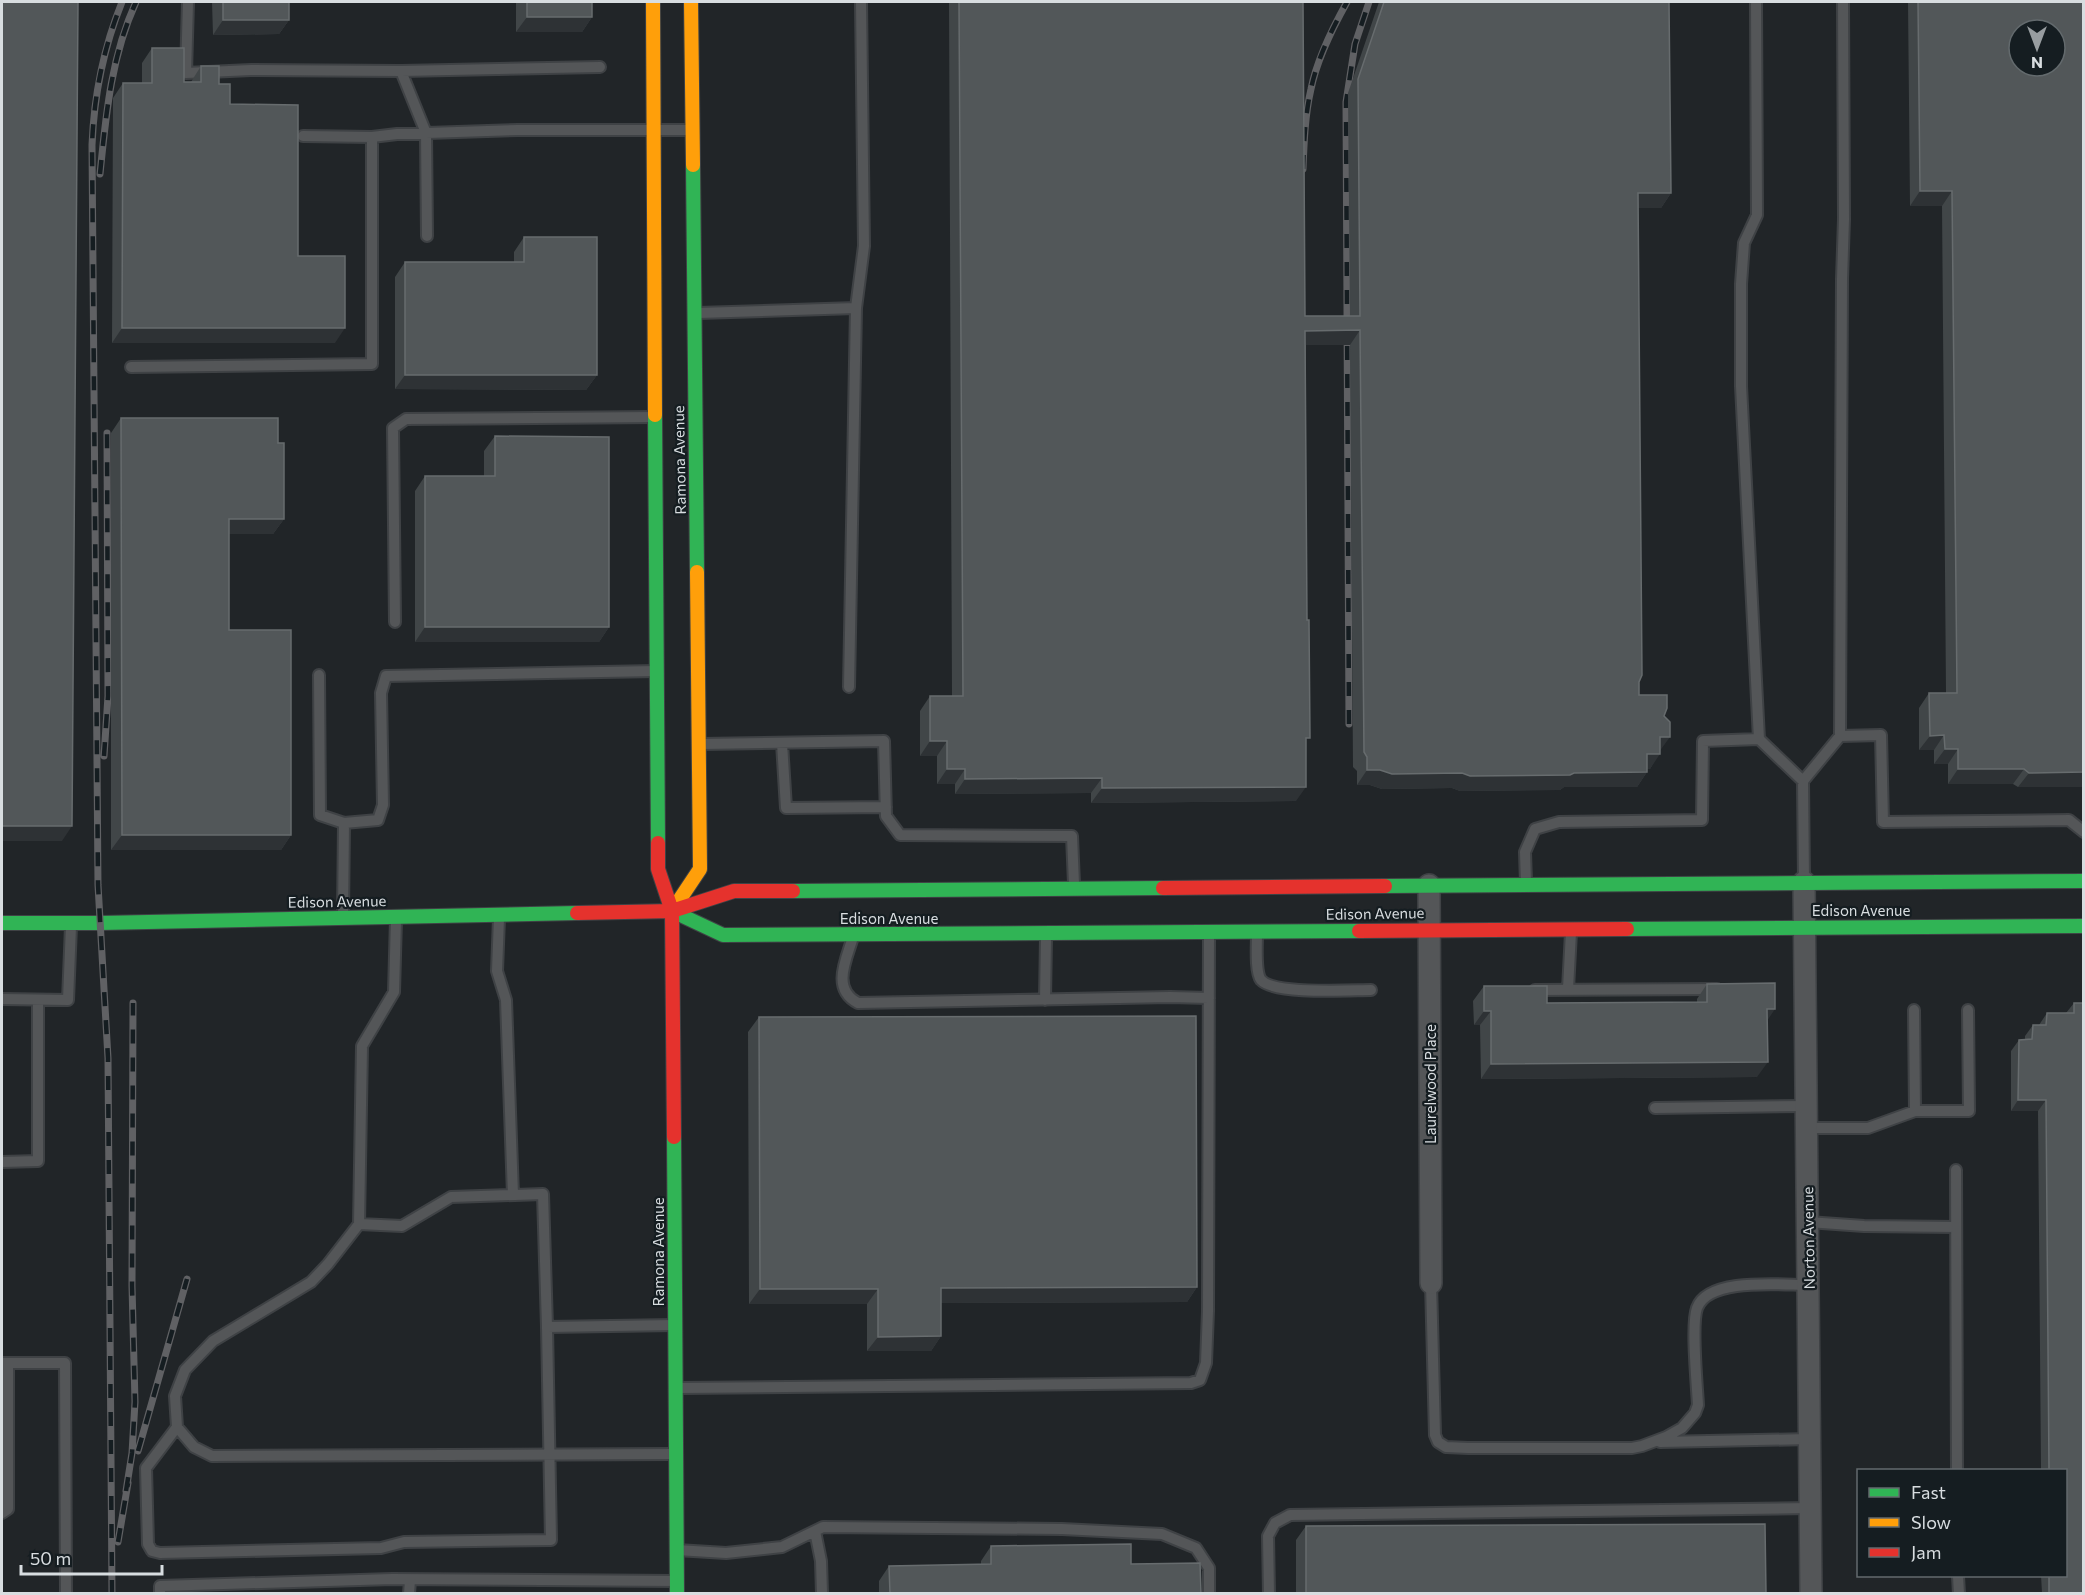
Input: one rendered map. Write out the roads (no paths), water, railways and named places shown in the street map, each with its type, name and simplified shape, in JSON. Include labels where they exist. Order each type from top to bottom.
[{"type":"main road","name":"Ramona Avenue","points":[[653,2],[658,869],[672,911],[677,1587]]},
{"type":"main road","name":"Ramona Avenue","points":[[672,911],[700,869],[691,2]]},
{"type":"main road","name":"Edison Avenue","points":[[2,922],[71,923],[672,911],[734,891],[2084,881]]},
{"type":"main road","points":[[1180,904],[1197,887]]},
{"type":"main road","name":"Edison Avenue","points":[[672,911],[723,935],[1804,926],[2084,926]]},
{"type":"main road","points":[[1046,933],[1060,916]]},
{"type":"street","name":"Norton Avenue","points":[[1804,882],[1811,1593]]},
{"type":"street","name":"Laurelwood Place","points":[[1429,885],[1431,1283]]},
{"type":"lane","points":[[188,2],[186,73],[251,70],[401,71],[600,67]]},
{"type":"lane","points":[[849,687],[855,308],[864,246],[861,2]]},
{"type":"lane","points":[[1756,2],[1757,215],[1744,243],[1741,284],[1741,386],[1759,739],[1803,781]]},
{"type":"lane","points":[[1804,882],[1803,781],[1840,736],[1844,219],[1843,2]]},
{"type":"lane","points":[[401,71],[426,133],[427,236]]},
{"type":"lane","points":[[303,136],[372,137],[426,133],[692,130]]},
{"type":"lane","points":[[131,367],[372,364],[372,137]]},
{"type":"lane","points":[[694,313],[855,308]]},
{"type":"lane","points":[[395,622],[393,428],[406,419],[655,417]]},
{"type":"lane","points":[[319,675],[320,815],[344,823],[378,820],[383,805],[381,693],[386,676],[657,671]]},
{"type":"lane","points":[[1840,736],[1881,735],[1883,822],[2069,820],[2084,832]]},
{"type":"lane","points":[[1526,884],[1525,852],[1535,829],[1559,822],[1702,820],[1703,741],[1759,739]]},
{"type":"lane","points":[[699,744],[884,741],[886,816],[900,835],[1071,836],[1074,888]]},
{"type":"lane","points":[[782,743],[786,808],[886,807]]},
{"type":"lane","points":[[343,918],[344,823]]},
{"type":"lane","points":[[500,914],[497,971],[506,1000],[513,1195]]},
{"type":"lane","points":[[396,916],[394,992],[362,1046],[359,1224],[311,1282],[213,1341],[184,1370],[175,1396],[177,1427],[194,1447],[212,1456],[676,1454]]},
{"type":"lane","points":[[2,999],[68,1000],[71,923]]},
{"type":"lane","points":[[1568,989],[1571,928]]},
{"type":"lane","points":[[675,1388],[1191,1383],[1200,1380],[1206,1363],[1208,1311],[1209,931]]},
{"type":"lane","points":[[1257,931],[1258,971],[1262,980],[1269,984],[1299,990],[1371,990]]},
{"type":"lane","points":[[1046,933],[1046,1000]]},
{"type":"lane","points":[[854,934],[843,969],[842,982],[849,999],[858,1003],[1209,998]]},
{"type":"lane","points":[[1522,990],[1728,989]]},
{"type":"lane","points":[[2,1162],[38,1161],[38,1000]]},
{"type":"lane","points":[[1914,1010],[1915,1112]]},
{"type":"lane","points":[[1807,1128],[1868,1128],[1915,1112],[1969,1111],[1968,1010]]},
{"type":"lane","points":[[1655,1108],[1806,1106]]},
{"type":"lane","points":[[1956,1170],[1957,1469]]},
{"type":"lane","points":[[177,1427],[146,1468],[148,1544],[152,1551],[160,1553],[381,1548],[404,1542],[551,1540],[551,1455],[543,1194],[451,1197],[402,1226],[359,1224]]},
{"type":"lane","points":[[1808,1222],[1864,1226],[1956,1227]]},
{"type":"lane","points":[[1431,1283],[1435,1435],[1438,1442],[1457,1448],[1632,1448],[1653,1442],[1682,1428],[1695,1413],[1698,1405],[1695,1328],[1696,1309],[1703,1298],[1719,1289],[1742,1285],[1808,1285]]},
{"type":"lane","points":[[547,1327],[675,1325]]},
{"type":"lane","points":[[2,1513],[8,1509],[5,1363],[65,1363],[66,1593]]},
{"type":"lane","points":[[1653,1442],[1810,1439]]},
{"type":"lane","points":[[1269,1593],[1269,1536],[1275,1522],[1290,1515],[1810,1508]]},
{"type":"lane","points":[[676,1550],[726,1554],[782,1547],[823,1527],[1062,1529],[1162,1534],[1196,1548],[1209,1568],[1209,1593]]},
{"type":"lane","points":[[815,1531],[821,1561],[822,1593]]},
{"type":"lane","points":[[1958,1577],[1959,1593]]},
{"type":"lane","points":[[160,1593],[160,1586],[410,1580],[677,1587]]},
{"type":"lane","points":[[410,1580],[410,1593]]},
{"type":"railway","points":[[112,1594],[108,1058],[98,885],[92,145],[101,72],[122,2]]},
{"type":"railway","points":[[100,174],[107,108],[115,65],[136,2]]},
{"type":"railway","points":[[1303,169],[1306,119],[1314,78],[1326,44],[1347,2]]},
{"type":"railway","points":[[1349,724],[1346,102],[1355,44],[1369,2]]},
{"type":"railway","points":[[104,756],[108,696],[107,433]]},
{"type":"railway","points":[[126,1491],[132,1453],[135,1402],[132,1286],[133,1003]]},
{"type":"railway","points":[[138,1451],[187,1279]]},
{"type":"railway","points":[[118,1542],[128,1483]]}]
